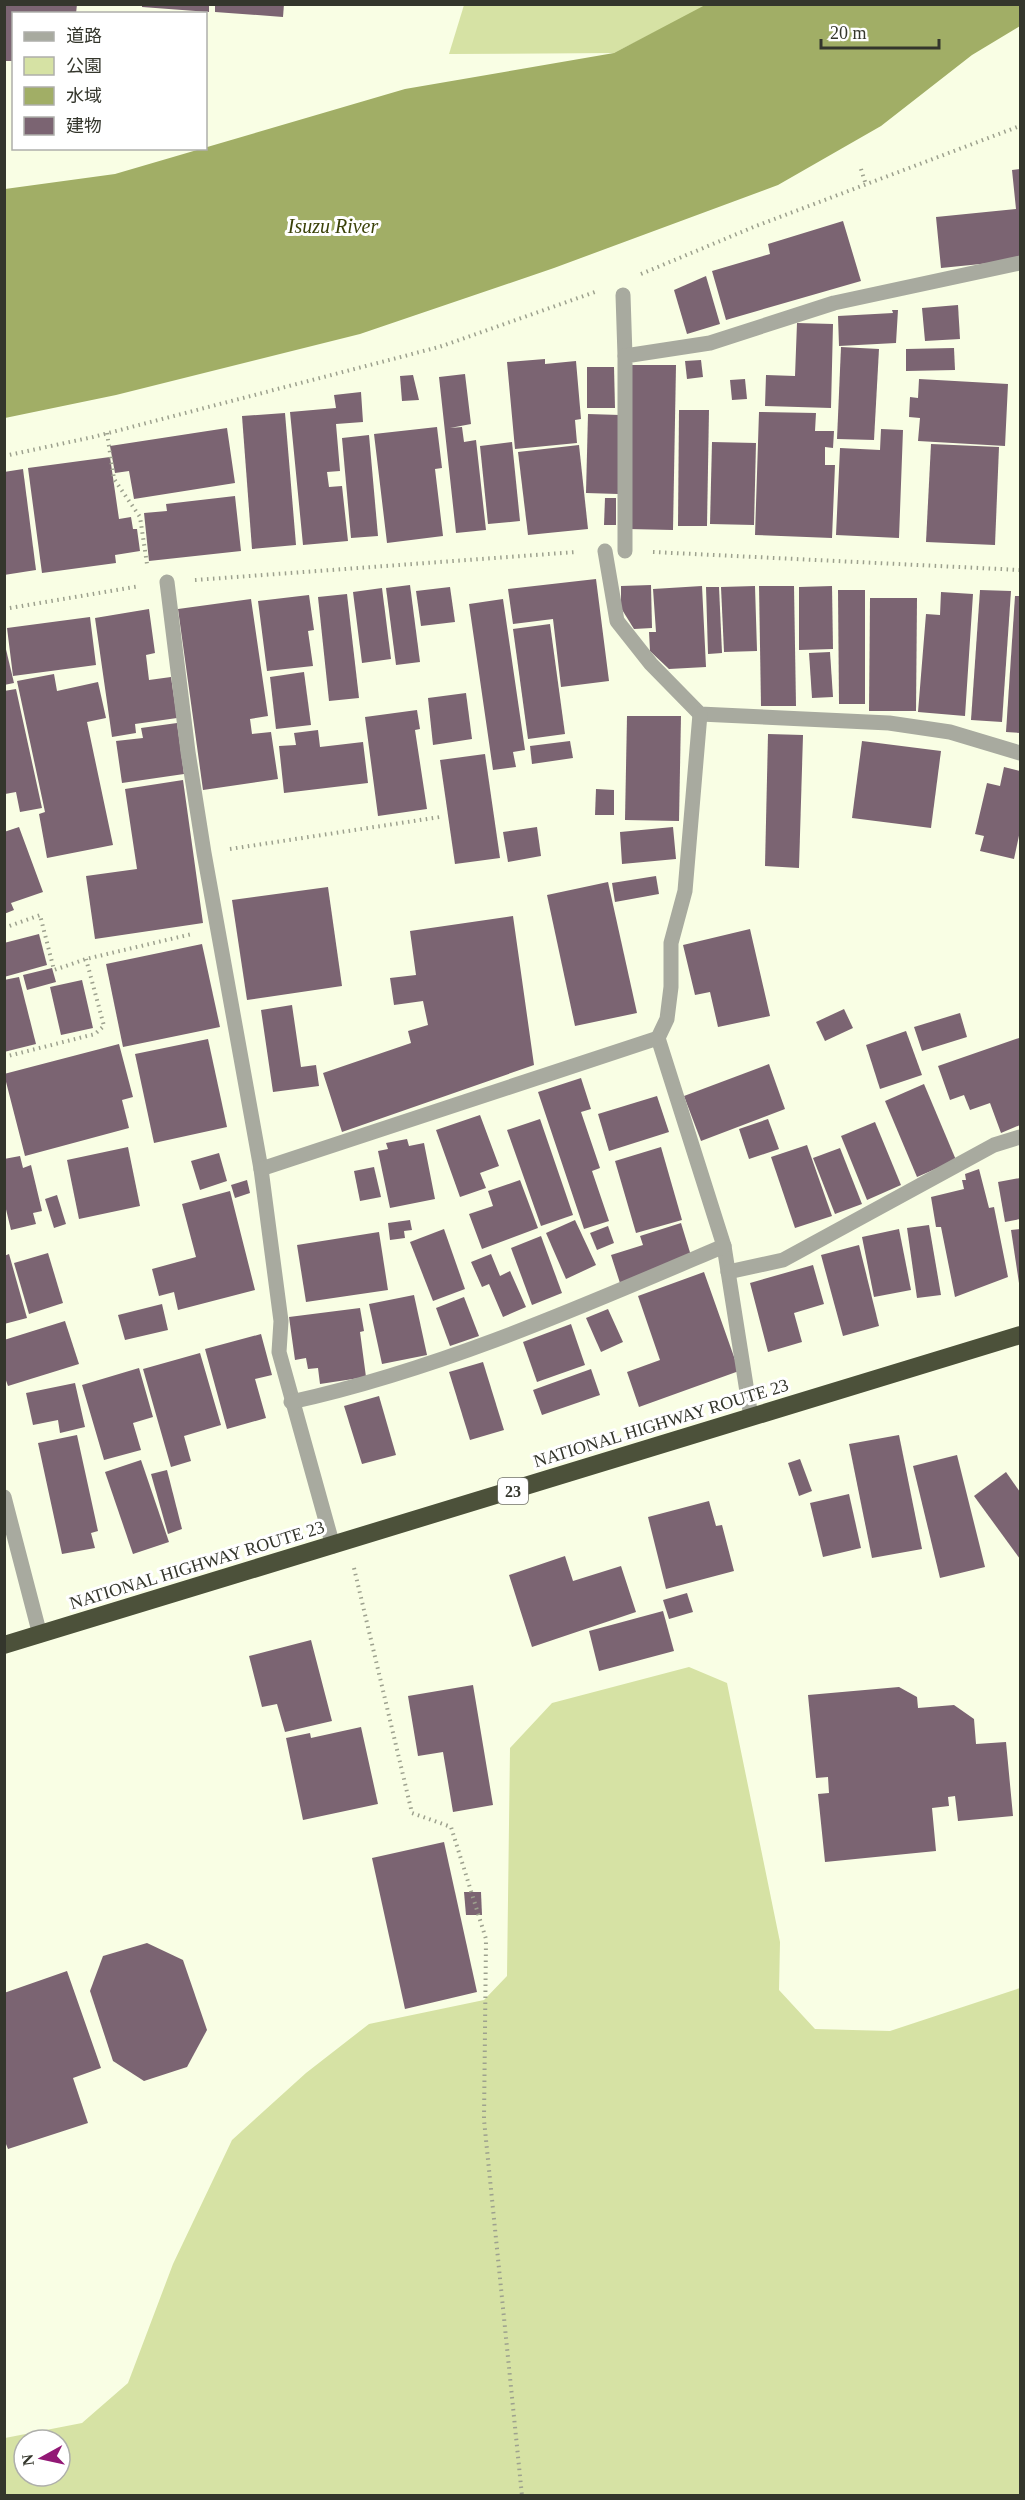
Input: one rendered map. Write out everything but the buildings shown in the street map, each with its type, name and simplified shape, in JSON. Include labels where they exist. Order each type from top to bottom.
[{"type":"highway","name":"NATIONAL HIGHWAY ROUTE 23","points":[[4,1646],[1020,1335]]},
{"type":"street","points":[[624,356],[710,343],[834,303],[1020,263]]},
{"type":"street","points":[[623,295],[625,551]]},
{"type":"street","points":[[605,551],[617,621],[651,664],[700,714],[889,723],[950,732],[1020,753]]},
{"type":"street","points":[[167,582],[204,853],[261,1169],[281,1321],[279,1352],[291,1402],[340,1544]]},
{"type":"street","points":[[700,714],[685,891],[671,943],[671,987],[667,1019],[658,1038],[724,1246],[751,1417]]},
{"type":"street","points":[[261,1169],[658,1038]]},
{"type":"street","points":[[728,1272],[783,1260],[994,1145],[1020,1137]]},
{"type":"street","points":[[291,1402],[357,1388],[570,1312],[724,1246]]},
{"type":"street","points":[[4,1497],[40,1635]]},
{"type":"path","points":[[632,278],[756,226],[1020,126]]},
{"type":"path","points":[[861,170],[866,185]]},
{"type":"path","points":[[4,456],[107,433],[439,347],[601,290]]},
{"type":"path","points":[[107,433],[114,479],[140,517],[150,585]]},
{"type":"path","points":[[4,609],[167,582],[517,555],[605,551]]},
{"type":"path","points":[[625,551],[1020,570]]},
{"type":"path","points":[[204,853],[440,817]]},
{"type":"path","points":[[4,927],[40,915],[54,970],[219,927]]},
{"type":"path","points":[[4,1057],[95,1034],[104,1026],[86,960]]},
{"type":"path","points":[[340,1544],[412,1813],[451,1827],[486,1939],[484,2120],[522,2496]]},
{"type":"green space","points":[[464,5],[708,5],[614,53],[449,54]]},
{"type":"green space","points":[[689,1667],[727,1683],[780,1942],[779,1990],[815,2029],[890,2031],[1020,1988],[1020,2495],[5,2495],[5,2438],[12,2437],[12,2488],[72,2488],[72,2428],[56,2428],[82,2423],[128,2383],[173,2264],[232,2140],[306,2073],[369,2024],[484,2000],[507,1976],[510,1748],[552,1703]]},
{"type":"water","name":"Isuzu River","points":[[707,4],[1020,5],[1020,26],[972,55],[881,126],[778,185],[554,268],[360,334],[116,395],[5,418],[5,189],[115,174],[197,150],[207,150],[207,147],[405,89],[614,53]]}]
